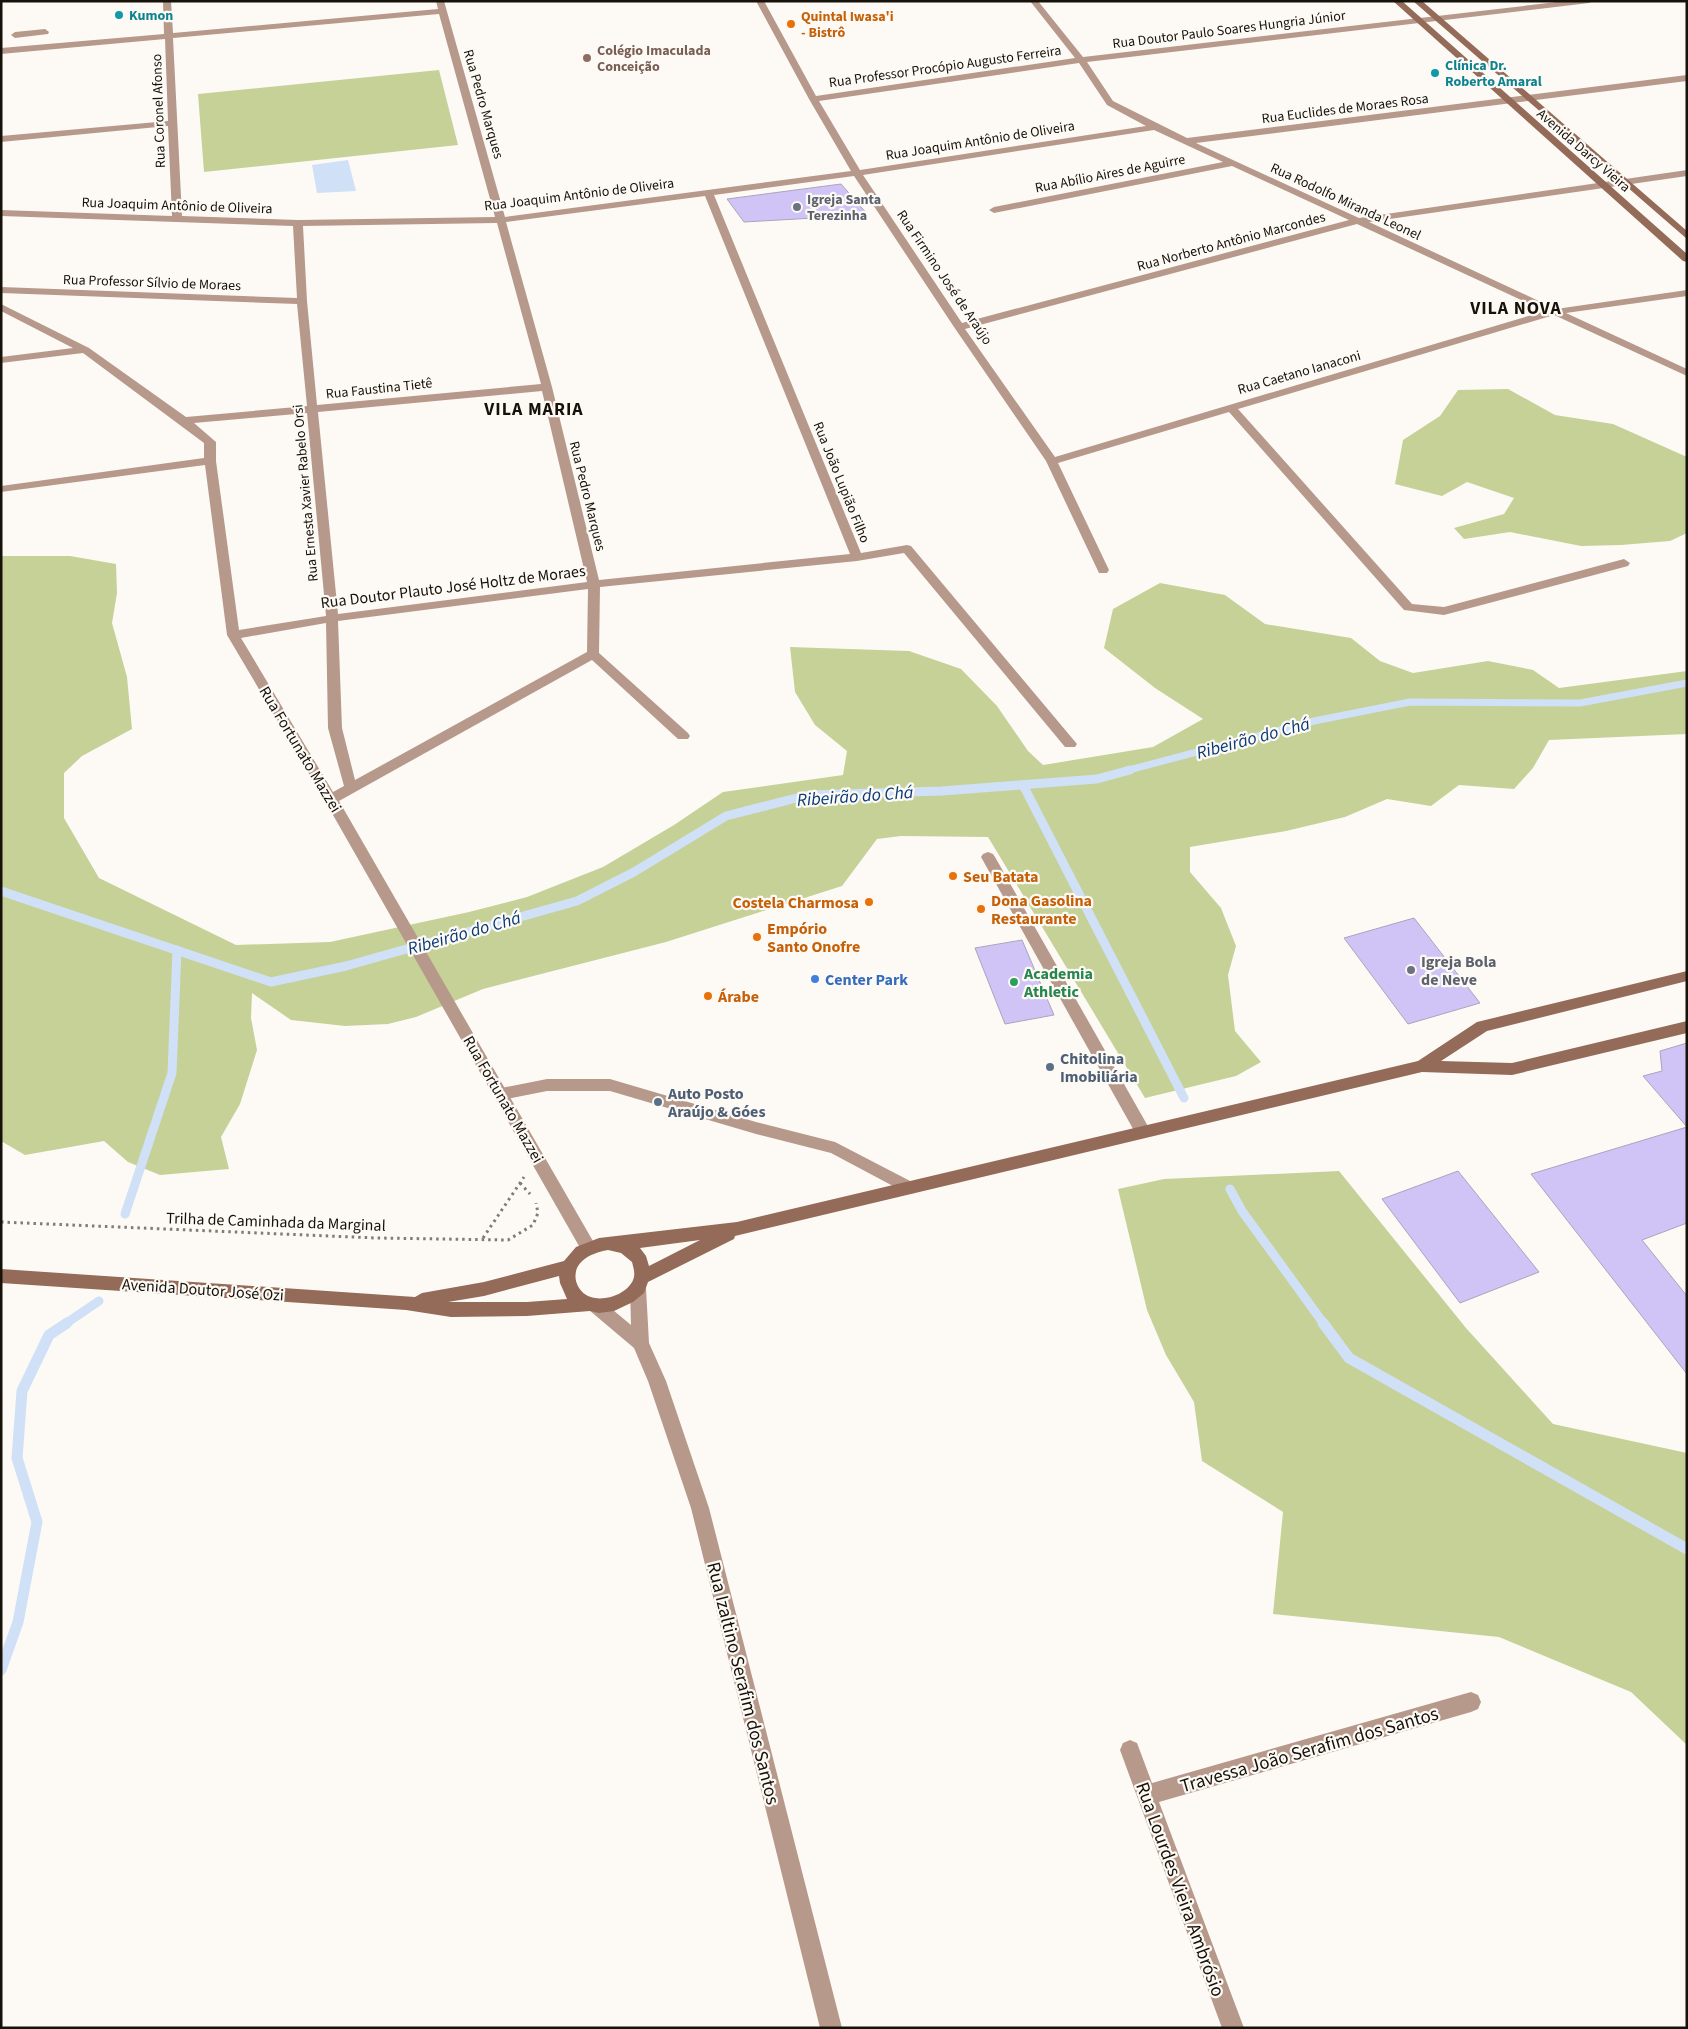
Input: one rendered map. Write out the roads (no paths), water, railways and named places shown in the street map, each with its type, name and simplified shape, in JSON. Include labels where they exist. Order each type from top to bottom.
[{"type":"main road","name":"Avenida Darcy Vieira","points":[[1397,1],[1687,259]]},
{"type":"main road","name":"Avenida Darcy Vieira","points":[[1417,1],[1687,236]]},
{"type":"main road","points":[[1422,1066],[1482,1026],[1687,976]]},
{"type":"main road","points":[[592,1305],[574,1295],[569,1286],[567,1276],[569,1266],[575,1257],[596,1245],[737,1229],[1422,1066],[1512,1069],[1687,1027]]},
{"type":"main road","points":[[406,1303],[451,1310],[607,1306],[620,1302],[630,1296],[641,1282],[737,1229]]},
{"type":"main road","points":[[616,1244],[631,1250],[638,1258],[642,1267],[641,1282]]},
{"type":"main road","points":[[406,1303],[484,1289],[569,1266]]},
{"type":"main road","name":"Avenida Doutor José Ozi","points":[[1,1276],[406,1303]]},
{"type":"street","name":"Rua Coronel Afonso","points":[[167,1],[177,219]]},
{"type":"street","name":"Rua Firmino José de Araújo","points":[[760,1],[813,99],[857,173],[959,327],[1052,461],[1103,570]]},
{"type":"street","name":"Rua Rodolfo Miranda Leonel","points":[[1034,1],[1081,60],[1110,103],[1186,142],[1687,373]]},
{"type":"street","name":"Rua Doutor Paulo Soares Hungria Júnior","points":[[1081,60],[1589,1]]},
{"type":"street","points":[[1,50],[169,35],[441,6]]},
{"type":"street","name":"Rua Pedro Marques","points":[[441,6],[547,387],[594,584],[593,654]]},
{"type":"street","points":[[15,35],[44,32]]},
{"type":"street","name":"Rua Professor Procópio Augusto Ferreira","points":[[813,99],[1081,60]]},
{"type":"street","name":"Rua Euclides de Moraes Rosa","points":[[1186,142],[1687,78]]},
{"type":"street","points":[[1,139],[172,123]]},
{"type":"street","name":"Rua Joaquim Antônio de Oliveira","points":[[1,213],[298,223],[501,220],[857,173],[1155,127]]},
{"type":"street","name":"Rua Abílio Aires de Aguirre","points":[[994,210],[1232,163]]},
{"type":"street","name":"Rua Norberto Antônio Marcondes","points":[[959,327],[1357,222],[1687,173]]},
{"type":"street","name":"Rua João Lupião Filho","points":[[708,192],[856,557],[907,549],[1070,744]]},
{"type":"street","name":"Rua Ernesta Xavier Rabelo Orsi","points":[[298,223],[302,301],[332,616],[335,728],[350,788]]},
{"type":"street","name":"Rua Professor Sílvio de Moraes","points":[[1,290],[302,301]]},
{"type":"street","name":"Rua Caetano Ianaconi","points":[[1052,461],[1554,312],[1687,293]]},
{"type":"street","name":"Rua Fortunato Mazzei","points":[[1,307],[85,350],[184,421],[210,442],[210,461],[233,635],[331,799],[590,1248]]},
{"type":"street","points":[[1,360],[85,350]]},
{"type":"street","name":"Rua Faustina Tietê","points":[[184,421],[547,387]]},
{"type":"street","points":[[1231,408],[1408,607],[1444,611],[1624,563]]},
{"type":"street","points":[[1,489],[210,461]]},
{"type":"street","name":"Rua Doutor Plauto José Holtz de Moraes","points":[[233,635],[332,616],[594,584],[856,557]]},
{"type":"street","points":[[331,799],[593,654],[682,736]]},
{"type":"street","points":[[988,857],[1143,1132]]},
{"type":"street","points":[[501,1094],[547,1085],[610,1085],[756,1128],[835,1148],[908,1188]]},
{"type":"street","name":"Rua Izaltino Serafim dos Santos","points":[[641,1282],[640,1343],[657,1381],[700,1508],[831,2028]]},
{"type":"street","name":"Rua Izaltino Serafim dos Santos","points":[[592,1305],[640,1343]]},
{"type":"street","name":"Travessa João Serafim dos Santos","points":[[1147,1795],[1471,1702]]},
{"type":"street","name":"Rua Lourdes Vieira Ambrósio","points":[[1130,1750],[1233,2028]]},
{"type":"water","points":[[348,160],[356,191],[317,193],[312,165]]},
{"type":"waterway","name":"Ribeirão do Chá","points":[[1125,771],[1314,721],[1410,702],[1580,703],[1687,683]]},
{"type":"waterway","name":"Ribeirão do Chá","points":[[177,950],[271,982],[346,966],[577,901],[634,872],[726,816],[808,795],[942,791],[1097,779],[1130,770]]},
{"type":"waterway","points":[[1023,785],[1184,1098]]},
{"type":"waterway","name":"Ribeirão do Chá","points":[[1,891],[177,950]]},
{"type":"waterway","points":[[125,1214],[172,1073],[177,950]]},
{"type":"waterway","points":[[1230,1189],[1242,1211],[1324,1324]]},
{"type":"waterway","points":[[65,1324],[99,1301]]},
{"type":"waterway","points":[[1,1670],[18,1622],[37,1522],[17,1458],[22,1391],[49,1335],[67,1323]]},
{"type":"waterway","points":[[1323,1323],[1349,1358],[1687,1549]]},
{"type":"place","name":"Kumon","points":[[119,15]]},
{"type":"place","name":"Quintal Iwasa'i - Bistrô","points":[[791,24]]},
{"type":"place","name":"Colégio Imaculada Conceição","points":[[587,58]]},
{"type":"place","name":"Clínica Dr. Roberto Amaral","points":[[1435,73]]},
{"type":"place","name":"Igreja Santa Terezinha","points":[[797,207]]},
{"type":"place","name":"Seu Batata","points":[[953,876]]},
{"type":"place","name":"Costela Charmosa","points":[[869,902]]},
{"type":"place","name":"Dona Gasolina Restaurante","points":[[981,909]]},
{"type":"place","name":"Empório Santo Onofre","points":[[757,937]]},
{"type":"place","name":"Igreja Bola de Neve","points":[[1411,970]]},
{"type":"place","name":"Center Park","points":[[815,979]]},
{"type":"place","name":"Academia Athletic","points":[[1014,982]]},
{"type":"place","name":"Árabe","points":[[708,996]]},
{"type":"place","name":"Chitolina Imobiliária","points":[[1050,1067]]},
{"type":"place","name":"Auto Posto Araújo & Góes","points":[[658,1102]]},
{"type":"district","name":"VILA NOVA","points":[[1516,308]]},
{"type":"district","name":"VILA MARIA","points":[[534,409]]}]
